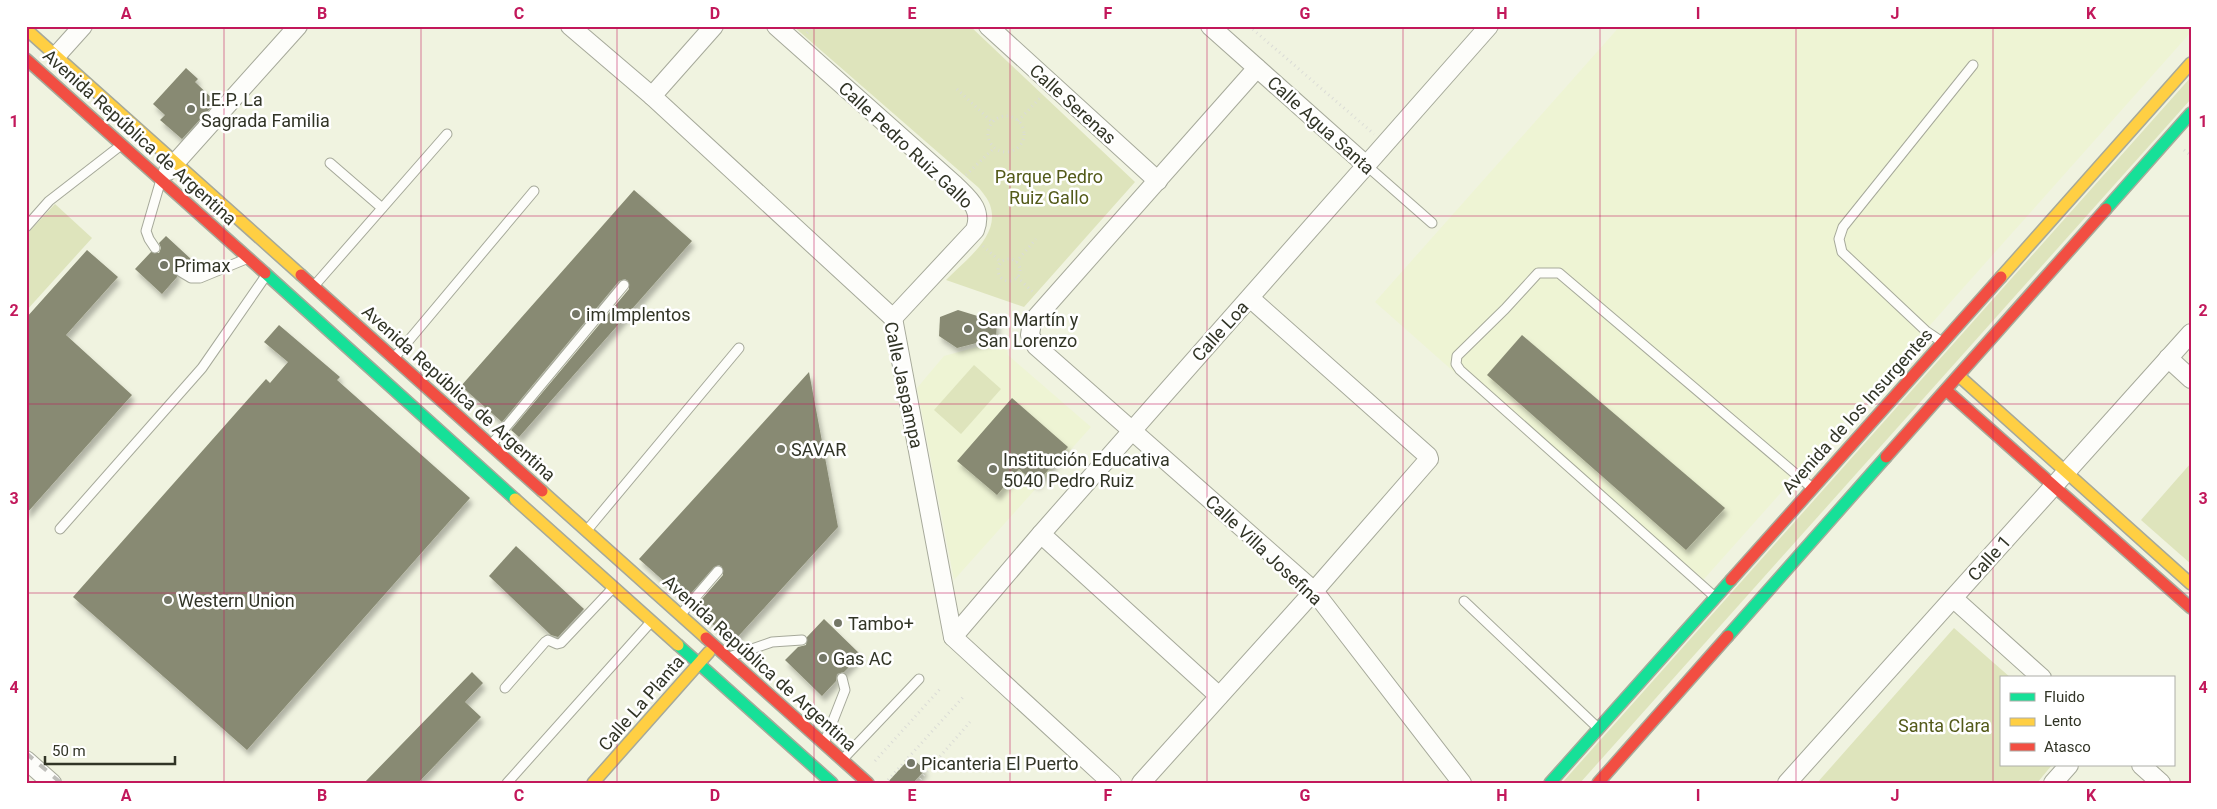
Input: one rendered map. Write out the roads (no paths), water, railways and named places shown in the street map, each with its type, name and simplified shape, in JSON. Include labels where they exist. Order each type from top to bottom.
[{"type":"main road","name":"Avenida República de Argentina","points":[[26,29],[175,163],[274,267],[614,587],[699,663],[834,772],[864,780]]},
{"type":"main road","name":"Avenida República de Argentina","points":[[26,59],[248,258],[274,267],[313,286],[824,743],[834,772]]},
{"type":"main road","name":"Avenida de los Insurgentes","points":[[1550,783],[2191,63]]},
{"type":"main road","points":[[1604,781],[2191,113]]},
{"type":"main road","points":[[1959,376],[2191,584]]},
{"type":"main road","points":[[1946,390],[2191,608]]},
{"type":"main road","name":"Calle La Planta","points":[[593,783],[714,646]]},
{"type":"street","points":[[56,56],[82,26]]},
{"type":"street","points":[[161,180],[298,26]]},
{"type":"street","name":"Calle Jaspampa","points":[[570,26],[652,96],[894,318],[953,637]]},
{"type":"street","points":[[652,96],[714,26]]},
{"type":"street","name":"Calle Pedro Ruiz Gallo","points":[[776,26],[955,185],[974,205],[978,214],[978,221],[970,235],[894,318]]},
{"type":"street","name":"Calle Serenas","points":[[988,26],[1158,181]]},
{"type":"street","name":"Calle Agua Santa","points":[[1210,26],[1366,165]]},
{"type":"street","name":"Calle Loa","points":[[953,637],[1041,534],[1385,144],[1480,29]]},
{"type":"street","points":[[1158,181],[1257,68]]},
{"type":"street","name":"Calle Villa Josefina","points":[[1158,181],[1032,322],[1030,334],[1036,346],[1314,591],[1462,783]]},
{"type":"street","points":[[1141,783],[1314,591],[1429,459],[1428,456],[1250,298]]},
{"type":"street","name":"Calle 1","points":[[1787,783],[2191,333]]},
{"type":"street","points":[[2168,358],[2191,379]]},
{"type":"street","points":[[1041,534],[1219,696]]},
{"type":"street","points":[[1953,598],[2040,676]]},
{"type":"street","points":[[953,637],[1112,783]]},
{"type":"street","points":[[26,760],[52,783]]},
{"type":"street","points":[[2053,783],[2068,766]]},
{"type":"street","points":[[2142,766],[2160,783]]},
{"type":"lane","points":[[1942,342],[1926,331],[1842,252],[1839,239],[1844,227],[1973,65]]},
{"type":"lane","points":[[313,286],[447,134]]},
{"type":"lane","points":[[26,227],[50,201],[122,145]]},
{"type":"lane","points":[[330,163],[382,208]]},
{"type":"lane","name":"Calle Agua Santa","points":[[1366,165],[1432,223]]},
{"type":"lane","points":[[155,248],[146,231],[161,180]]},
{"type":"lane","points":[[394,358],[534,191]]},
{"type":"lane","points":[[182,272],[191,278],[200,278],[248,258]]},
{"type":"lane","points":[[60,529],[202,368],[274,267]]},
{"type":"lane","points":[[1715,597],[1460,370],[1456,364],[1457,356],[1505,309],[1538,273],[1559,273],[1798,474],[1812,488]]},
{"type":"lane","points":[[490,445],[624,285]]},
{"type":"lane","points":[[587,531],[739,348]]},
{"type":"lane","points":[[680,615],[718,571]]},
{"type":"lane","points":[[505,688],[545,642],[548,640],[557,644],[561,643],[614,587]]},
{"type":"lane","points":[[1464,601],[1598,728]]},
{"type":"lane","points":[[506,783],[652,620]]},
{"type":"lane","points":[[728,658],[772,642],[802,640]]},
{"type":"lane","points":[[824,743],[845,690],[842,678]]},
{"type":"lane","points":[[834,772],[919,679]]},
{"type":"railway","points":[[26,753],[61,783]]},
{"type":"place","name":"I.E.P. La Sagrada Familia","points":[[191,109]]},
{"type":"place","name":"Primax","points":[[164,265]]},
{"type":"place","name":"im Implentos","points":[[576,314]]},
{"type":"place","name":"San Martín y San Lorenzo","points":[[968,329]]},
{"type":"place","name":"SAVAR","points":[[781,449]]},
{"type":"place","name":"Institución Educativa 5040 Pedro Ruiz","points":[[993,469]]},
{"type":"place","name":"Western Union","points":[[168,600]]},
{"type":"place","name":"Tambo+","points":[[838,623]]},
{"type":"place","name":"Gas AC","points":[[823,658]]},
{"type":"place","name":"Picanteria El Puerto","points":[[911,763]]},
{"type":"park label","name":"Parque Pedro Ruiz Gallo","points":[[1049,186]]},
{"type":"park label","name":"Santa Clara","points":[[1944,725]]}]
